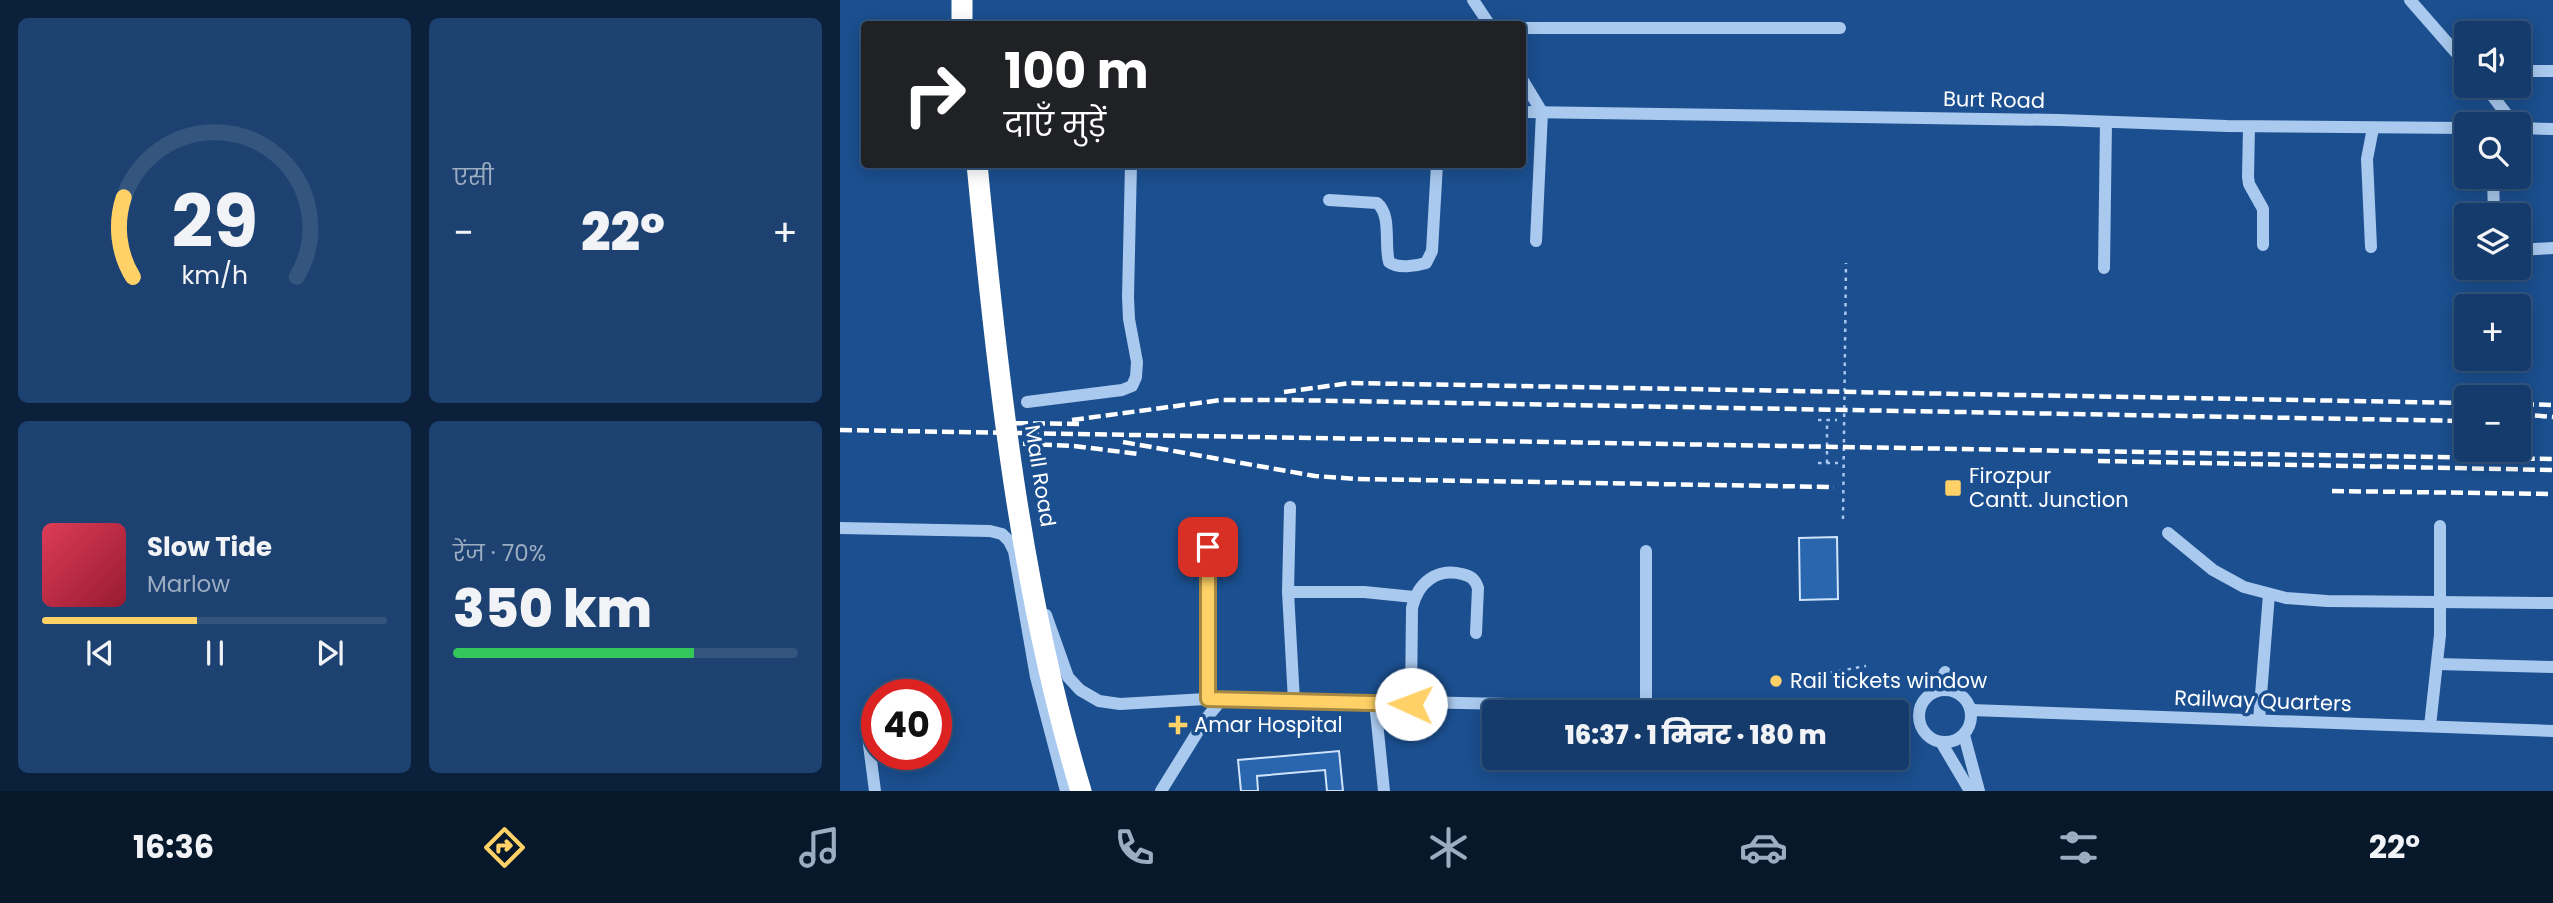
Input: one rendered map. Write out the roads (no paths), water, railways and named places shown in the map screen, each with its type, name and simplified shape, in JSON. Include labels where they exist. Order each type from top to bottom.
[{"type":"highway","points":[[962,0],[962,21]]},
{"type":"highway","points":[[976,0],[977,21]]},
{"type":"highway","name":"Mall Road","points":[[977,168],[990,300],[1026,548],[1048,672],[1081,791]]},
{"type":"street","points":[[1473,0],[1487,21]]},
{"type":"street","points":[[2410,0],[2454,50]]},
{"type":"street","points":[[1526,28],[1840,28]]},
{"type":"street","points":[[2531,71],[2553,71]]},
{"type":"street","points":[[1526,86],[1542,112],[1536,241]]},
{"type":"street","points":[[2494,98],[2505,112]]},
{"type":"street","name":"Burt Road","points":[[1526,112],[2249,127],[2454,128]]},
{"type":"street","points":[[2104,268],[2106,122]]},
{"type":"street","points":[[2249,127],[2248,177],[2263,209],[2263,245]]},
{"type":"street","points":[[2371,247],[2367,159],[2372,128]]},
{"type":"street","points":[[2531,128],[2553,129]]},
{"type":"street","points":[[1027,402],[1122,390],[1132,386],[1136,377],[1137,362],[1128,297],[1131,168]]},
{"type":"street","points":[[1329,200],[1377,203],[1382,207],[1384,215],[1389,262],[1394,265],[1426,263],[1432,251],[1437,168]]},
{"type":"street","points":[[2531,249],[2553,248]]},
{"type":"street","points":[[1290,508],[1288,592],[1294,701]]},
{"type":"street","points":[[2430,726],[2441,601],[2440,526]]},
{"type":"street","points":[[840,528],[990,531],[1002,534],[1009,541],[1017,568],[1036,677],[1066,791]]},
{"type":"street","points":[[2168,533],[2213,570],[2244,587],[2286,598],[2327,601],[2553,603]]},
{"type":"street","points":[[1208,547],[1208,699]]},
{"type":"street","points":[[1026,548],[1068,677],[1080,690],[1099,701],[1120,704],[1223,698],[1482,704]]},
{"type":"street","points":[[1646,551],[1646,700]]},
{"type":"street","points":[[1411,704],[1414,597],[1421,586],[1441,572],[1471,576],[1479,588],[1476,633]]},
{"type":"street","points":[[1288,592],[1364,592],[1414,597]]},
{"type":"street","points":[[2259,720],[2269,594]]},
{"type":"street","points":[[2437,664],[2553,667]]},
{"type":"street","points":[[1939,690],[1945,672]]},
{"type":"street","points":[[1941,742],[1954,741],[1964,734],[1971,722],[1971,710],[1965,698],[1954,691],[1939,690],[1928,696],[1920,706],[1919,719],[1926,734],[1941,742],[1969,791]]},
{"type":"street","points":[[1161,791],[1205,720],[1223,698]]},
{"type":"street","points":[[1375,702],[1384,791]]},
{"type":"street","name":"Railway Quarters","points":[[1971,710],[2553,731]]},
{"type":"street","points":[[1909,716],[1919,719]]},
{"type":"street","points":[[1964,734],[1979,791]]},
{"type":"street","points":[[872,770],[875,791]]},
{"type":"railway","points":[[1284,392],[1350,383],[2454,403]]},
{"type":"railway","points":[[1072,420],[1221,400],[1286,400],[2454,421]]},
{"type":"railway","points":[[2531,404],[2553,405]]},
{"type":"railway","points":[[2531,415],[2553,417]]},
{"type":"railway","points":[[999,423],[1083,424]]},
{"type":"railway","points":[[840,430],[2553,459]]},
{"type":"railway","points":[[1123,442],[1315,476],[1358,479],[1834,487]]},
{"type":"railway","points":[[1006,443],[1074,446],[1139,454]]},
{"type":"railway","points":[[2098,461],[2553,470]]},
{"type":"railway","points":[[2332,491],[2553,494]]},
{"type":"place","name":"Firozpur Cantt. Junction","points":[[1953,488]]},
{"type":"place","name":"Rail tickets window","points":[[1776,681]]},
{"type":"place","name":"Amar Hospital","points":[[1178,725]]}]
